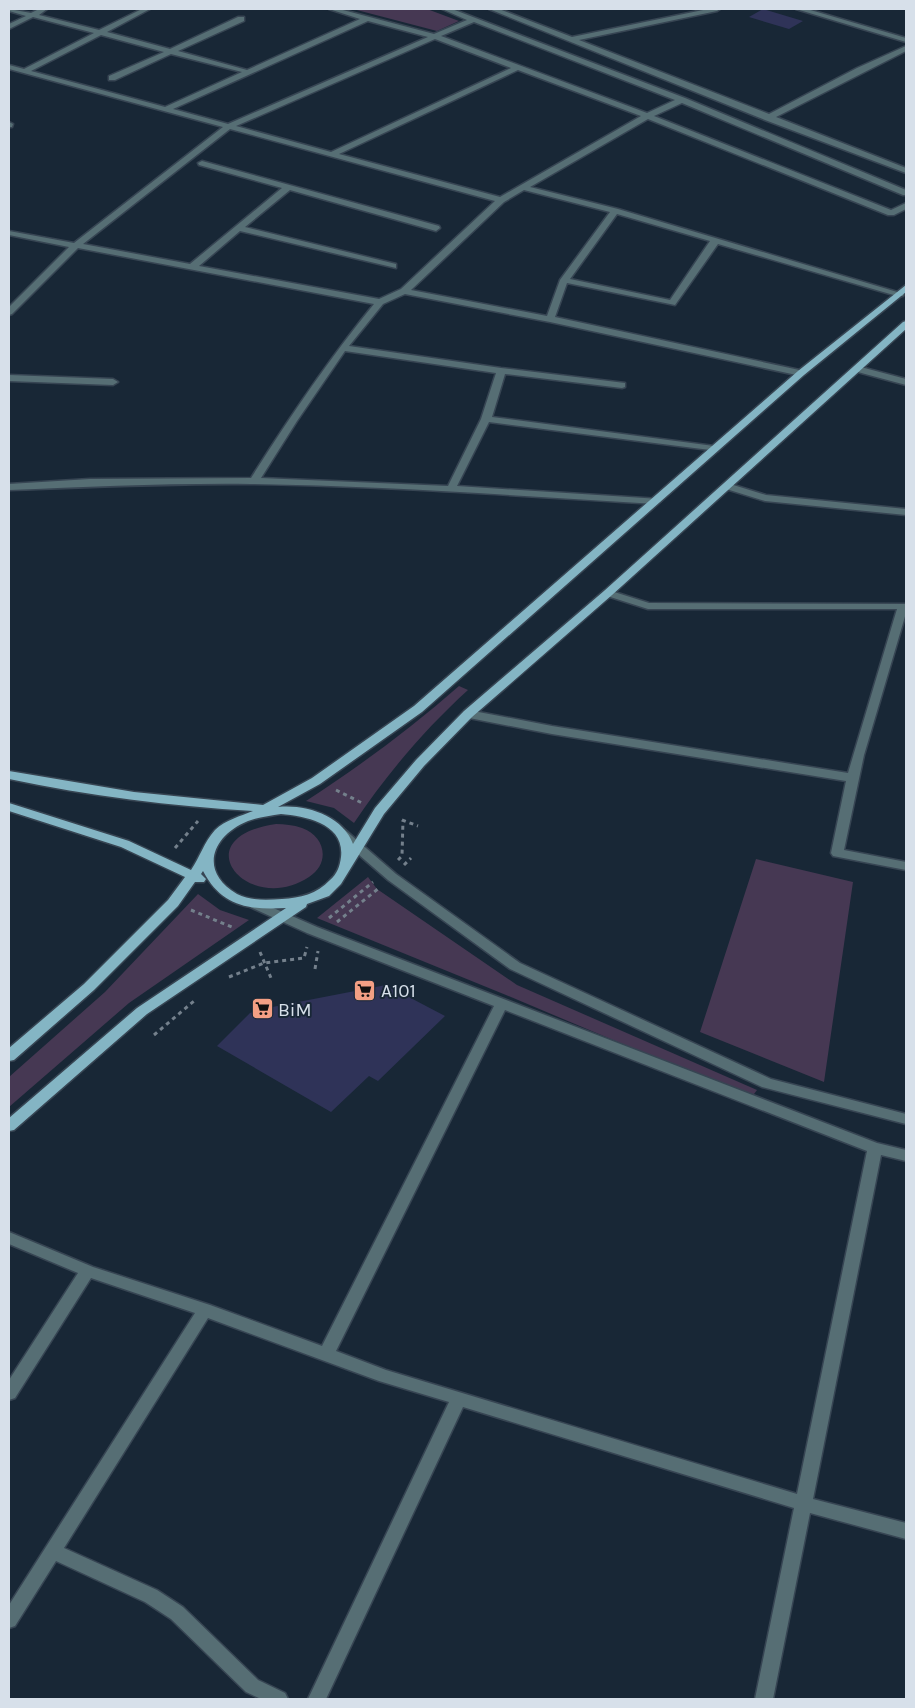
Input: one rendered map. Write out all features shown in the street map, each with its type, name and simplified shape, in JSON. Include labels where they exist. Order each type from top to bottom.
[{"type":"main road","points":[[9,1056],[89,988],[174,903],[205,859],[210,843],[221,830],[238,819],[262,810],[316,781],[418,709],[801,373],[903,291]]},
{"type":"main road","points":[[9,807],[125,844],[218,887],[234,898],[255,904],[280,906],[304,901],[326,892],[341,878],[348,862],[379,811],[420,763],[468,714],[608,593],[906,324]]},
{"type":"main road","points":[[9,775],[47,783],[212,805],[303,812],[323,819],[339,831],[348,846],[348,862]]},
{"type":"main road","points":[[205,859],[208,874],[218,887]]},
{"type":"main road","points":[[9,1126],[142,1011],[304,901]]},
{"type":"street","points":[[9,9],[243,70]]},
{"type":"street","points":[[9,27],[44,9]]},
{"type":"street","points":[[25,71],[147,9]]},
{"type":"street","points":[[332,9],[436,36],[647,116],[891,213],[906,206]]},
{"type":"street","points":[[446,9],[682,100],[906,193]]},
{"type":"street","points":[[493,9],[906,171]]},
{"type":"street","points":[[570,40],[717,9]]},
{"type":"street","points":[[800,9],[906,40]]},
{"type":"street","points":[[821,15],[831,9]]},
{"type":"street","points":[[166,109],[368,18]]},
{"type":"street","points":[[112,78],[241,19]]},
{"type":"street","points":[[9,312],[75,246],[230,126],[475,19]]},
{"type":"street","points":[[768,118],[906,48]]},
{"type":"street","points":[[9,66],[501,200]]},
{"type":"street","points":[[332,154],[517,68]]},
{"type":"street","points":[[254,481],[292,421],[343,348],[380,302],[404,291],[501,200],[647,116],[682,100]]},
{"type":"street","points":[[202,162],[288,188],[436,228]]},
{"type":"street","points":[[522,187],[903,291]]},
{"type":"street","points":[[192,267],[288,188]]},
{"type":"street","points":[[550,319],[564,280],[614,211]]},
{"type":"street","points":[[239,228],[392,266]]},
{"type":"street","points":[[9,234],[380,302]]},
{"type":"street","points":[[564,280],[672,303],[715,241]]},
{"type":"street","points":[[404,291],[550,319],[801,373]]},
{"type":"street","points":[[343,348],[501,371],[622,385]]},
{"type":"street","points":[[858,369],[906,382]]},
{"type":"street","points":[[451,489],[486,419],[501,371]]},
{"type":"street","points":[[9,378],[113,382]]},
{"type":"street","points":[[486,419],[714,449]]},
{"type":"street","points":[[9,488],[75,482],[254,481],[451,489],[656,501]]},
{"type":"street","points":[[727,486],[765,498],[906,512]]},
{"type":"street","points":[[608,593],[648,606],[905,604],[858,755],[837,853],[906,866]]},
{"type":"street","points":[[468,714],[552,730],[853,778]]},
{"type":"street","points":[[339,831],[392,877],[516,966],[767,1083],[906,1119]]},
{"type":"street","points":[[255,904],[321,933],[876,1148],[906,1155]]},
{"type":"street","points":[[326,1355],[502,1003]]},
{"type":"street","points":[[764,1699],[876,1148]]},
{"type":"street","points":[[9,1238],[88,1271],[205,1310],[326,1355],[459,1399],[804,1504],[906,1531]]},
{"type":"street","points":[[9,1393],[88,1271]]},
{"type":"street","points":[[9,1620],[205,1310]]},
{"type":"street","points":[[317,1699],[459,1399]]},
{"type":"street","points":[[52,1551],[151,1596],[177,1613],[252,1686],[279,1699]]},
{"type":"path","points":[[316,781],[379,811],[418,826]]},
{"type":"path","points":[[160,861],[172,851],[212,805]]},
{"type":"path","points":[[315,969],[321,933],[392,877],[411,858]]},
{"type":"path","points":[[174,903],[253,936],[271,978]]},
{"type":"shaded area","points":[[353,9],[427,9],[459,21],[437,31]]},
{"type":"shaded area","points":[[459,686],[468,690],[407,753],[379,787],[354,823],[334,808],[306,801],[385,746]]},
{"type":"shaded area","points":[[276,824],[295,826],[310,832],[320,843],[323,857],[316,871],[309,877],[286,887],[265,888],[247,882],[234,871],[229,857],[233,844],[248,832]]},
{"type":"shaded area","points":[[756,859],[853,882],[824,1082],[700,1032]]},
{"type":"shaded area","points":[[368,877],[377,889],[517,985],[757,1090],[751,1098],[317,918]]},
{"type":"shaded area","points":[[198,894],[220,910],[249,920],[129,1003],[9,1107],[9,1077],[105,992]]},
{"type":"building","points":[[763,9],[803,21],[789,29],[749,17]]},
{"type":"building","points":[[386,985],[445,1016],[378,1081],[369,1076],[331,1112],[217,1046],[250,1013]]},
{"type":"place","name":"A101","points":[[365,990]]},
{"type":"place","name":"BiM","points":[[262,1009]]}]
